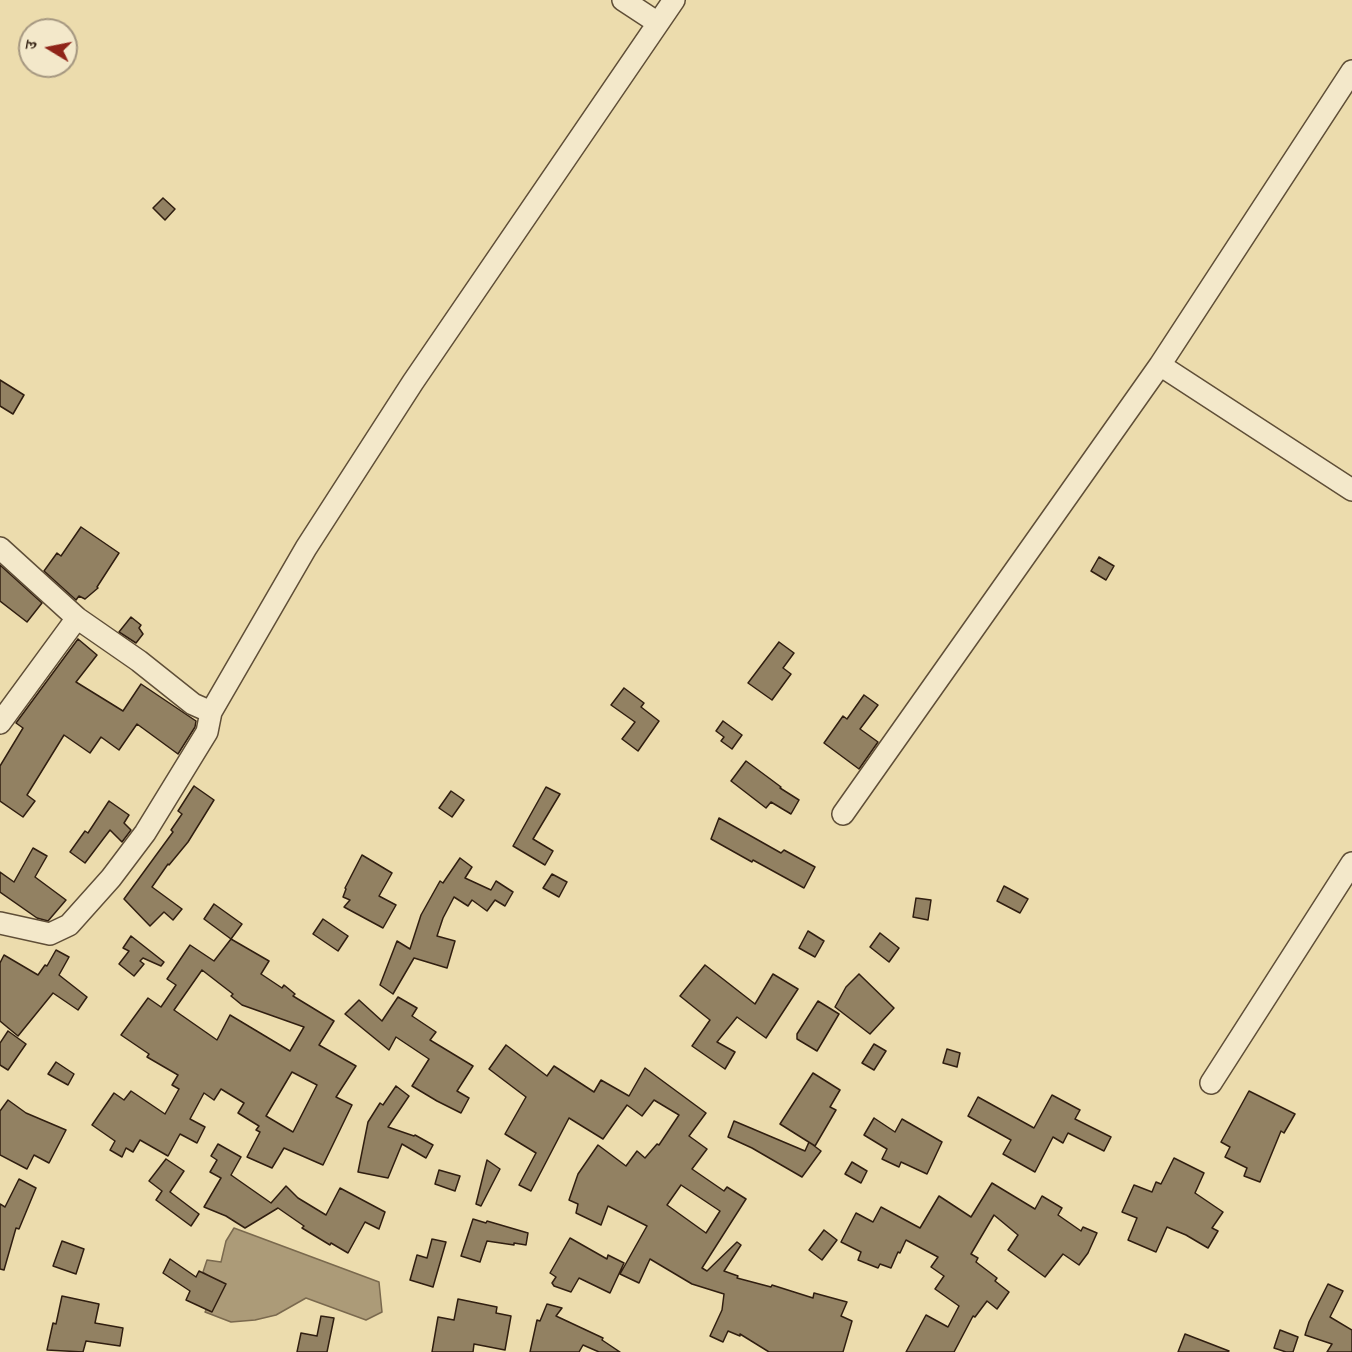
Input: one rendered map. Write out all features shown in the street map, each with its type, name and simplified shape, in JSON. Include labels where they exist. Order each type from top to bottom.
[{"type":"street","points":[[623,0],[657,23]]},
{"type":"street","points":[[0,922],[50,934],[69,925],[111,878],[145,833],[207,732],[211,712],[312,538],[413,382],[674,0]]},
{"type":"street","points":[[843,814],[1160,365],[1352,71]]},
{"type":"street","points":[[1160,365],[1352,490]]},
{"type":"street","points":[[0,548],[77,618],[193,704],[211,712]]},
{"type":"street","points":[[0,723],[77,618]]},
{"type":"street","points":[[1210,1083],[1352,863]]},
{"type":"shaded area","points":[[234,1228],[379,1282],[382,1312],[366,1320],[306,1298],[276,1315],[255,1320],[231,1322],[205,1312],[220,1284],[203,1272],[207,1260],[221,1262],[226,1241]]},
{"type":"building","points":[[163,198],[175,209],[165,220],[153,208]]},
{"type":"building","points":[[0,380],[24,395],[13,414],[0,406]]},
{"type":"building","points":[[81,527],[119,553],[98,588],[85,599],[79,596],[76,600],[44,571],[57,553],[61,556]]},
{"type":"building","points":[[1099,557],[1114,566],[1106,580],[1091,571]]},
{"type":"building","points":[[0,565],[42,603],[27,622],[0,601]]},
{"type":"building","points":[[131,617],[141,625],[139,628],[143,634],[136,643],[119,632]]},
{"type":"building","points":[[78,639],[97,655],[76,682],[123,711],[141,684],[196,721],[195,727],[178,754],[137,724],[119,750],[101,737],[90,753],[64,735],[27,795],[35,801],[23,817],[0,801],[0,766],[23,728],[16,723]]},
{"type":"building","points":[[779,642],[794,653],[783,668],[791,674],[772,700],[748,683]]},
{"type":"building","points":[[624,688],[644,703],[641,707],[659,721],[638,751],[622,739],[635,722],[611,705]]},
{"type":"building","points":[[864,695],[878,705],[860,729],[878,742],[859,769],[824,743],[843,716],[847,719]]},
{"type":"building","points":[[723,721],[742,735],[732,749],[721,741],[724,737],[716,731]]},
{"type":"building","points":[[746,761],[799,800],[791,814],[771,802],[766,808],[731,781]]},
{"type":"building","points":[[194,786],[214,800],[188,842],[168,864],[152,887],[182,909],[173,920],[164,912],[150,926],[124,899],[173,832],[171,830],[182,814],[178,811]]},
{"type":"building","points":[[546,787],[560,794],[533,839],[553,851],[545,865],[513,846]]},
{"type":"building","points":[[451,791],[464,800],[452,817],[439,808]]},
{"type":"building","points":[[109,801],[129,815],[124,823],[131,830],[122,842],[110,830],[85,863],[70,852],[85,831],[88,833]]},
{"type":"building","points":[[719,818],[781,853],[784,850],[815,867],[804,888],[711,839]]},
{"type":"building","points":[[33,848],[47,856],[35,877],[66,900],[48,921],[37,918],[0,892],[0,872],[14,882]]},
{"type":"building","points":[[362,855],[392,873],[379,896],[396,905],[383,928],[344,907],[350,900],[343,897],[345,888]]},
{"type":"building","points":[[460,858],[472,867],[465,878],[491,890],[496,881],[513,892],[505,906],[495,900],[487,911],[472,900],[468,906],[454,897],[437,936],[455,941],[447,968],[414,958],[393,994],[380,985],[397,941],[410,949],[421,915],[440,881],[443,883]]},
{"type":"building","points":[[552,874],[567,882],[559,897],[543,888]]},
{"type":"building","points":[[1004,886],[1028,899],[1020,913],[997,901]]},
{"type":"building","points":[[916,898],[931,900],[928,920],[913,917]]},
{"type":"building","points":[[214,904],[242,924],[231,939],[204,919]]},
{"type":"building","points":[[323,919],[348,936],[338,951],[313,934]]},
{"type":"building","points":[[808,931],[824,941],[815,957],[799,948]]},
{"type":"building","points":[[880,933],[899,948],[889,962],[870,947]]},
{"type":"building","points":[[131,936],[164,962],[161,966],[143,958],[140,961],[144,964],[134,976],[119,964],[129,951],[123,948]]},
{"type":"building","points":[[231,939],[269,961],[261,974],[282,988],[284,985],[295,994],[293,996],[334,1021],[319,1045],[356,1066],[336,1097],[352,1105],[323,1165],[284,1148],[272,1168],[247,1157],[260,1132],[256,1130],[259,1126],[238,1113],[244,1103],[221,1089],[214,1100],[204,1093],[190,1119],[205,1127],[197,1143],[180,1134],[168,1156],[140,1140],[133,1152],[126,1148],[122,1157],[110,1150],[115,1141],[92,1125],[114,1093],[124,1100],[131,1091],[165,1114],[179,1089],[172,1085],[178,1075],[147,1057],[149,1054],[121,1035],[148,998],[161,1007],[176,985],[167,979],[190,945],[214,961]],"holes":[[[202,970],[233,994],[231,996],[242,1005],[304,1027],[290,1051],[230,1015],[217,1040],[174,1010]],[[292,1072],[317,1085],[293,1132],[266,1116]]]},
{"type":"building","points":[[56,950],[69,957],[59,975],[87,997],[78,1010],[53,993],[18,1036],[0,1021],[0,963],[4,955],[38,975],[45,965],[47,966]]},
{"type":"building","points":[[705,965],[755,1004],[773,974],[798,989],[766,1038],[737,1017],[717,1042],[735,1052],[725,1069],[692,1046],[710,1020],[680,996]]},
{"type":"building","points":[[859,974],[894,1008],[870,1034],[835,1007],[846,987]]},
{"type":"building","points":[[398,997],[417,1008],[412,1016],[436,1032],[430,1040],[473,1066],[457,1091],[469,1098],[461,1113],[412,1086],[429,1059],[396,1037],[389,1050],[345,1014],[359,1000],[382,1021]]},
{"type":"building","points":[[818,1001],[839,1014],[817,1051],[797,1039],[797,1034]]},
{"type":"building","points":[[8,1031],[26,1044],[8,1070],[0,1065],[0,1043]]},
{"type":"building","points":[[874,1044],[886,1051],[874,1070],[862,1063]]},
{"type":"building","points":[[506,1045],[547,1076],[554,1066],[594,1092],[601,1080],[629,1096],[645,1068],[706,1113],[689,1136],[707,1149],[692,1169],[724,1191],[727,1187],[746,1199],[702,1268],[707,1271],[737,1242],[741,1245],[724,1271],[738,1276],[737,1278],[771,1287],[772,1285],[813,1298],[814,1293],[847,1302],[841,1316],[852,1321],[843,1352],[769,1352],[740,1334],[740,1336],[728,1331],[723,1342],[710,1336],[722,1310],[724,1294],[692,1284],[650,1259],[639,1283],[620,1274],[647,1226],[608,1206],[601,1225],[576,1213],[578,1204],[569,1200],[578,1174],[598,1145],[626,1166],[637,1151],[645,1158],[657,1144],[659,1145],[679,1115],[654,1100],[642,1116],[627,1105],[603,1139],[569,1118],[531,1191],[519,1185],[536,1153],[505,1134],[526,1097],[489,1069]],"holes":[[[681,1185],[720,1211],[706,1233],[667,1205]]]},
{"type":"building","points":[[947,1049],[960,1053],[957,1067],[943,1063]]},
{"type":"building","points":[[56,1062],[74,1074],[68,1085],[48,1074]]},
{"type":"building","points":[[813,1073],[840,1090],[830,1107],[836,1110],[815,1146],[780,1124]]},
{"type":"building","points":[[396,1086],[409,1096],[388,1127],[415,1135],[433,1145],[426,1158],[402,1144],[388,1178],[358,1172],[368,1122],[380,1103],[383,1105]]},
{"type":"building","points":[[1249,1091],[1295,1114],[1284,1133],[1281,1131],[1260,1182],[1244,1176],[1247,1168],[1225,1157],[1230,1147],[1221,1142]]},
{"type":"building","points":[[1052,1095],[1080,1110],[1075,1119],[1111,1137],[1104,1151],[1068,1133],[1063,1143],[1053,1137],[1035,1172],[1003,1154],[1011,1140],[968,1116],[978,1097],[1034,1128]]},
{"type":"building","points":[[8,1100],[26,1113],[66,1130],[49,1163],[34,1155],[27,1169],[0,1155],[0,1111]]},
{"type":"building","points":[[874,1118],[895,1132],[902,1119],[942,1142],[927,1174],[901,1162],[899,1167],[882,1159],[887,1149],[864,1135]]},
{"type":"building","points":[[734,1121],[805,1151],[809,1142],[821,1151],[802,1177],[728,1137]]},
{"type":"building","points":[[218,1144],[241,1157],[231,1175],[271,1203],[286,1186],[298,1198],[326,1215],[340,1188],[385,1212],[379,1229],[365,1222],[348,1253],[302,1228],[304,1226],[278,1208],[245,1228],[226,1216],[204,1207],[221,1178],[210,1172],[217,1160],[211,1156]]},
{"type":"building","points":[[1174,1158],[1204,1173],[1195,1193],[1223,1212],[1212,1228],[1218,1231],[1208,1248],[1167,1227],[1156,1252],[1128,1240],[1137,1218],[1122,1212],[1134,1185],[1152,1192],[1156,1182],[1161,1184]]},
{"type":"building","points":[[166,1159],[184,1171],[170,1192],[199,1214],[191,1226],[156,1200],[162,1191],[149,1181]]},
{"type":"building","points":[[487,1160],[500,1169],[481,1206],[476,1204]]},
{"type":"building","points":[[852,1162],[867,1171],[861,1183],[845,1174]]},
{"type":"building","points":[[439,1170],[460,1176],[455,1191],[435,1184]]},
{"type":"building","points":[[19,1179],[36,1188],[19,1229],[16,1228],[4,1270],[0,1269],[0,1204],[5,1207]]},
{"type":"building","points":[[992,1183],[1035,1209],[1042,1196],[1062,1208],[1058,1215],[1081,1231],[1083,1227],[1097,1233],[1088,1253],[1079,1265],[1063,1254],[1045,1277],[1008,1250],[1018,1235],[994,1215],[971,1254],[978,1258],[976,1262],[997,1278],[995,1281],[1009,1292],[997,1309],[987,1301],[975,1317],[973,1316],[954,1352],[906,1352],[926,1315],[948,1327],[959,1306],[935,1289],[944,1276],[931,1267],[938,1257],[906,1240],[891,1268],[880,1264],[878,1268],[858,1260],[861,1252],[841,1242],[856,1213],[873,1222],[881,1207],[920,1228],[939,1196],[971,1217]]},
{"type":"building","points":[[473,1219],[528,1233],[526,1245],[487,1241],[480,1262],[461,1256]]},
{"type":"building","points":[[824,1230],[837,1240],[822,1260],[809,1250]]},
{"type":"building","points":[[570,1238],[607,1259],[608,1255],[624,1263],[610,1293],[579,1278],[571,1292],[554,1286],[552,1283],[556,1277],[550,1273]]},
{"type":"building","points":[[432,1239],[446,1242],[433,1287],[410,1280],[417,1255],[427,1258]]},
{"type":"building","points":[[62,1241],[84,1249],[76,1274],[53,1266]]},
{"type":"building","points":[[170,1259],[196,1277],[199,1271],[226,1284],[212,1312],[186,1300],[190,1291],[163,1273]]},
{"type":"building","points":[[1328,1284],[1343,1291],[1330,1317],[1352,1330],[1352,1352],[1327,1352],[1332,1344],[1305,1335]]},
{"type":"building","points":[[62,1296],[99,1304],[95,1323],[123,1328],[120,1346],[86,1341],[83,1352],[47,1350]]},
{"type":"building","points":[[458,1299],[497,1307],[496,1313],[511,1316],[505,1350],[474,1344],[473,1352],[432,1352],[438,1317],[454,1320]]},
{"type":"building","points":[[547,1304],[562,1308],[556,1316],[603,1338],[602,1340],[620,1352],[599,1352],[583,1345],[579,1352],[530,1352],[537,1320],[540,1321]]},
{"type":"building","points":[[321,1316],[334,1318],[327,1352],[297,1352],[301,1333],[317,1336]]},
{"type":"building","points":[[1280,1330],[1298,1337],[1293,1352],[1274,1348]]},
{"type":"building","points":[[1185,1334],[1229,1351],[1178,1352]]}]
